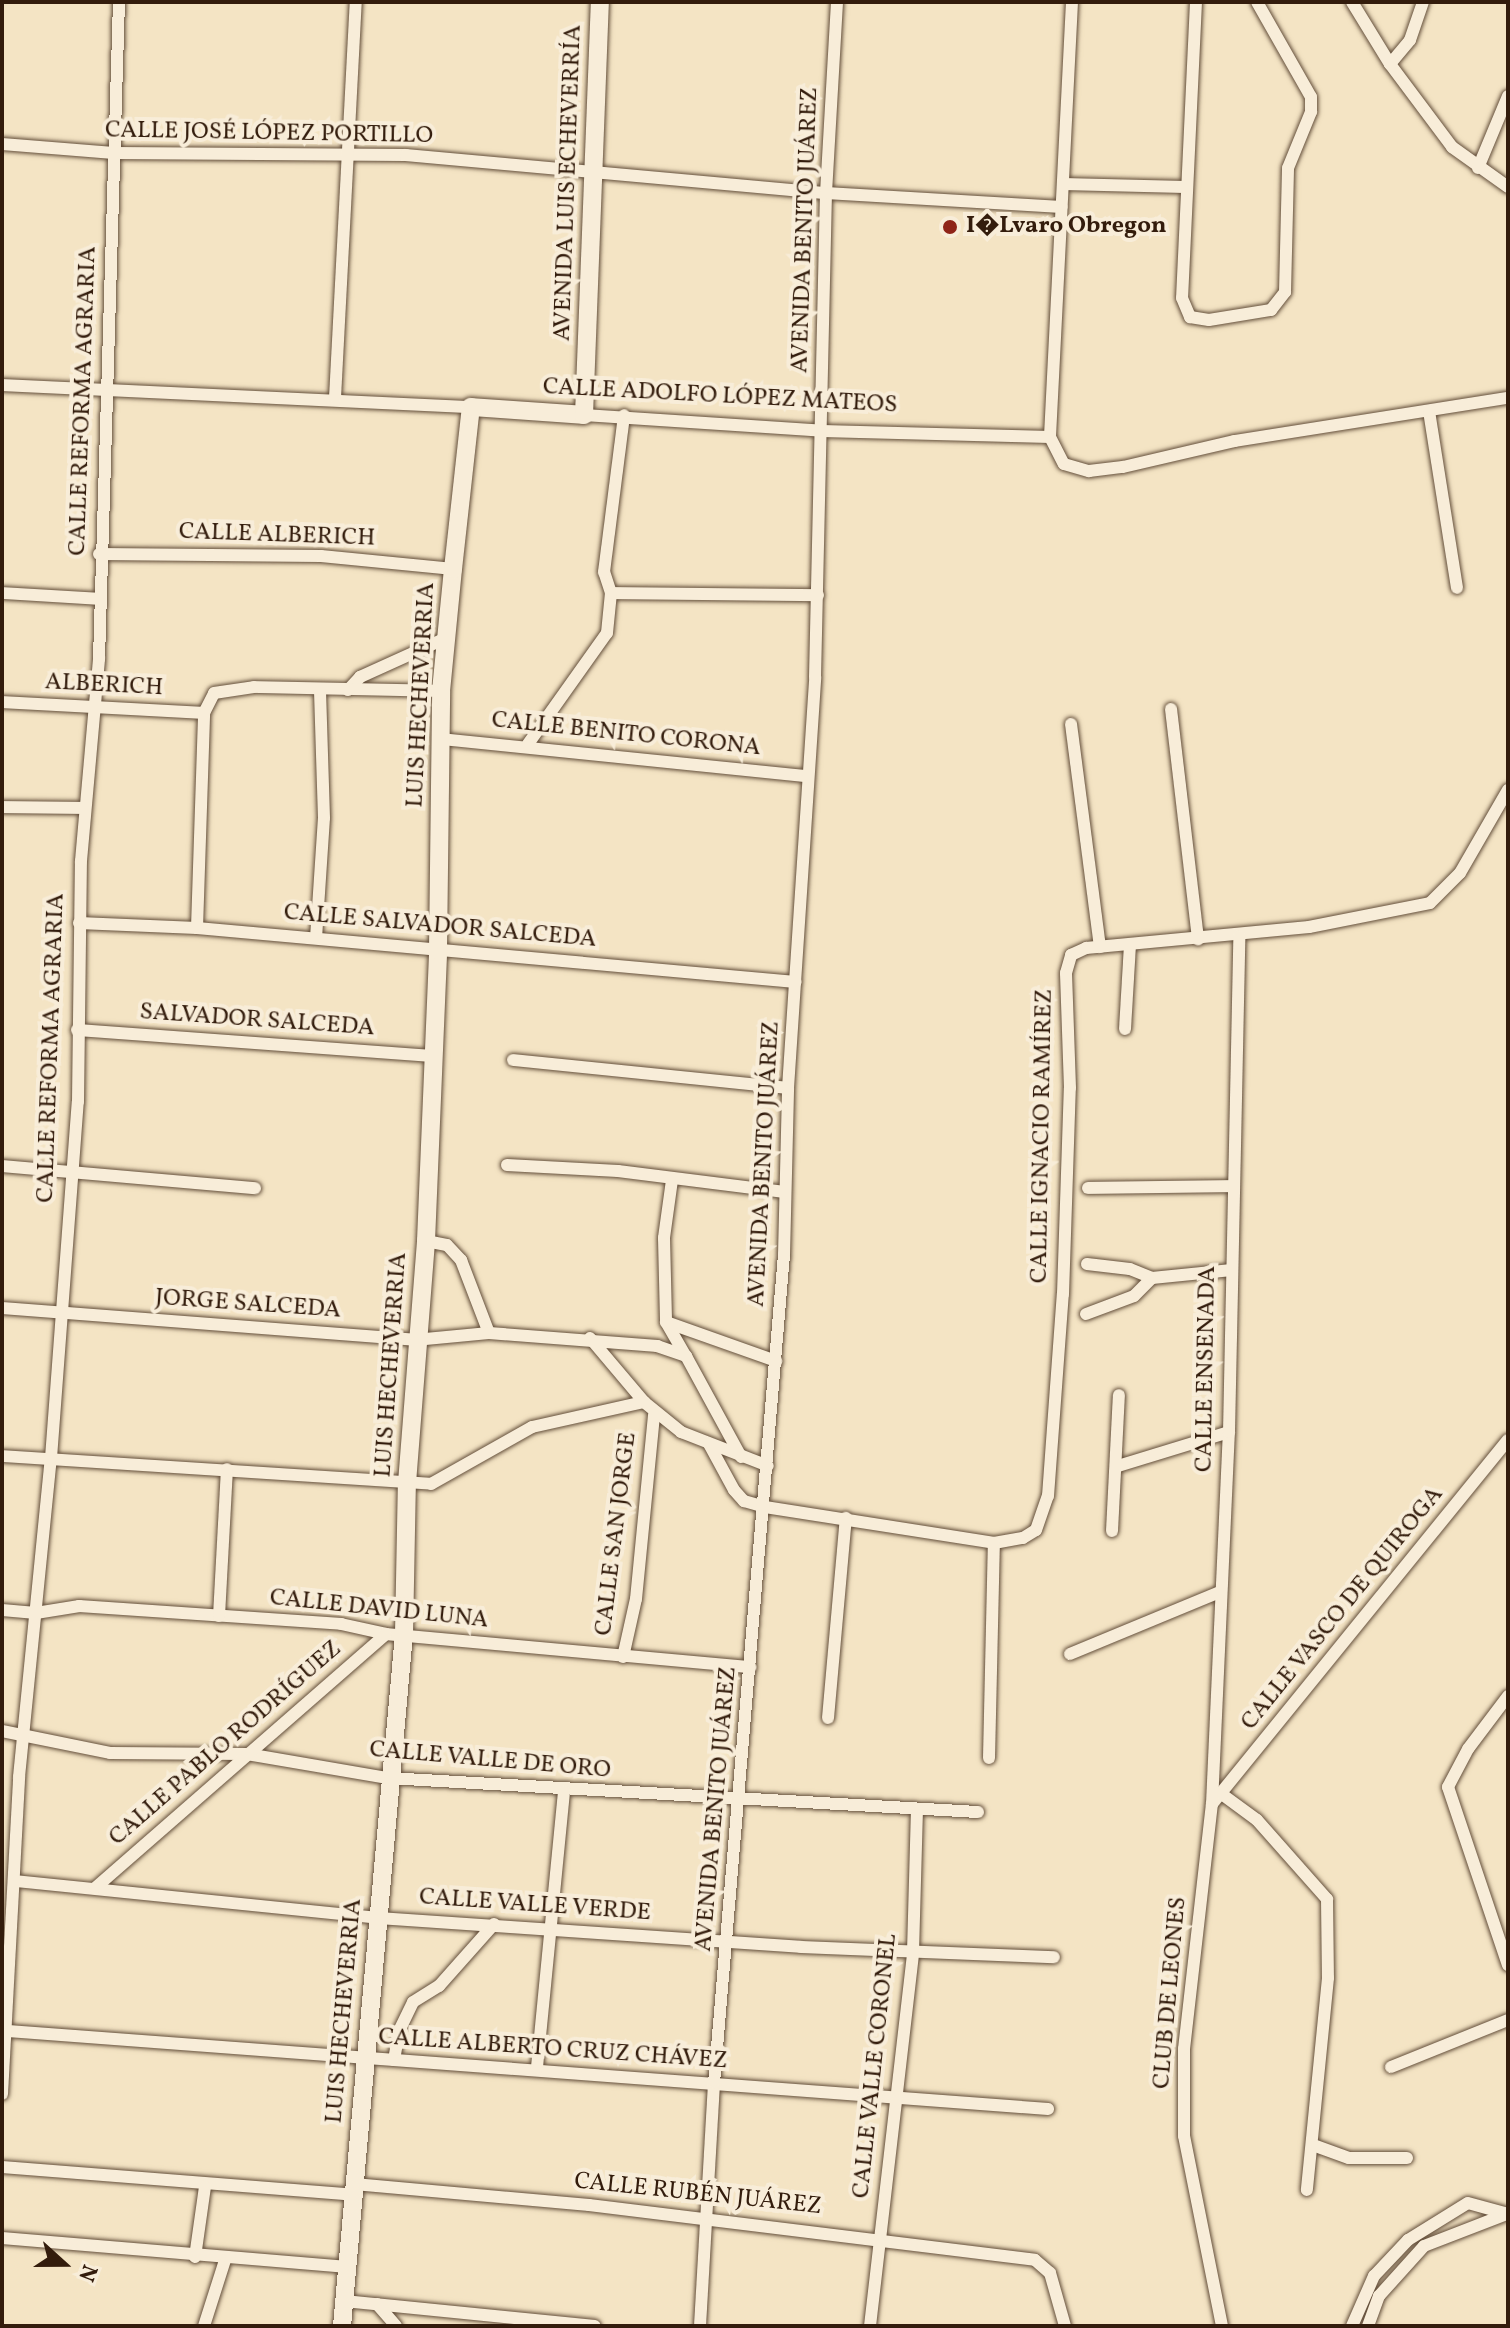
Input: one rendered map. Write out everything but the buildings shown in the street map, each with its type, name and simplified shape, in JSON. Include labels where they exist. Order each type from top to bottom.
[{"type":"street","name":"CALLE REFORMA AGRARIA","points":[[2,2094],[8,2031],[7,1920],[15,1881],[8,1847],[26,1733],[51,1458],[58,1313],[73,1172],[83,808],[94,709],[100,599],[99,554],[119,2]]},
{"type":"street","points":[[335,398],[356,2]]},
{"type":"street","name":"AVENIDA LUIS ECHEVERRÍA","points":[[584,415],[590,174],[600,2]]},
{"type":"street","name":"AVENIDA BENITO JUÁREZ","points":[[700,2326],[714,2083],[730,1943],[776,1361],[788,1088],[818,595],[826,193],[837,2]]},
{"type":"street","points":[[1072,2],[1050,437],[1064,464],[1089,471],[1235,441],[1508,398]]},
{"type":"street","points":[[1196,2],[1182,298],[1190,317],[1209,320],[1277,306],[1285,292],[1288,168],[1311,112],[1311,97],[1257,2]]},
{"type":"street","points":[[1352,2],[1390,64],[1452,147],[1508,187]]},
{"type":"street","points":[[1390,64],[1410,40],[1423,2]]},
{"type":"street","points":[[1478,168],[1508,96]]},
{"type":"street","name":"CALLE JOSÉ LÓPEZ PORTILLO","points":[[2,144],[114,153],[406,155],[826,193],[1062,207]]},
{"type":"street","points":[[1063,184],[1185,187]]},
{"type":"street","name":"CALLE ADOLFO LÓPEZ MATEOS","points":[[2,385],[107,392],[335,398],[624,415],[822,431],[1050,437]]},
{"type":"street","name":"LUIS HECHEVERRIA","points":[[342,2326],[388,1778],[415,1340],[426,1241],[438,950],[441,691],[471,407]]},
{"type":"street","points":[[1429,411],[1457,588]]},
{"type":"street","points":[[528,744],[607,633],[611,593],[604,572],[624,415]]},
{"type":"street","name":"CALLE ALBERICH","points":[[99,554],[321,556],[453,569]]},
{"type":"street","points":[[2,593],[100,599]]},
{"type":"street","points":[[611,593],[818,595]]},
{"type":"street","points":[[348,690],[360,677],[446,638]]},
{"type":"street","points":[[197,928],[204,713],[214,693],[254,687],[441,691]]},
{"type":"street","points":[[316,938],[324,818],[320,689]]},
{"type":"street","name":"ALBERICH","points":[[2,702],[204,713]]},
{"type":"street","points":[[1171,709],[1198,939]]},
{"type":"street","points":[[1071,724],[1100,947]]},
{"type":"street","name":"CALLE BENITO CORONA","points":[[441,739],[528,744],[806,776]]},
{"type":"street","name":"CALLE IGNACIO RAMÍREZ","points":[[994,1543],[1023,1538],[1036,1530],[1048,1496],[1063,1294],[1070,1088],[1066,973],[1077,950],[1239,936],[1430,903],[1460,873],[1508,790]]},
{"type":"street","points":[[2,807],[83,808]]},
{"type":"street","name":"CALLE SALVADOR SALCEDA","points":[[79,923],[197,928],[796,982]]},
{"type":"street","name":"CALLE ENSENADA","points":[[1212,1804],[1229,1432],[1239,936]]},
{"type":"street","points":[[1125,1029],[1130,945]]},
{"type":"street","name":"SALVADOR SALCEDA","points":[[77,1030],[433,1056]]},
{"type":"street","points":[[513,1060],[788,1088]]},
{"type":"street","points":[[507,1165],[785,1192]]},
{"type":"street","points":[[2,1166],[255,1188]]},
{"type":"street","points":[[672,1180],[664,1238],[666,1322],[741,1457]]},
{"type":"street","points":[[1088,1188],[1233,1186]]},
{"type":"street","points":[[426,1241],[447,1245],[461,1260],[489,1333]]},
{"type":"street","points":[[1087,1264],[1130,1269],[1152,1278],[1232,1270]]},
{"type":"street","points":[[1086,1314],[1134,1296],[1152,1278]]},
{"type":"street","name":"JORGE SALCEDA","points":[[2,1308],[415,1340],[489,1333],[590,1338],[657,1346],[686,1356]]},
{"type":"street","points":[[666,1322],[776,1361]]},
{"type":"street","points":[[590,1338],[654,1415],[709,1444],[768,1466]]},
{"type":"street","points":[[1112,1531],[1118,1466],[1119,1395]]},
{"type":"street","points":[[2,1456],[407,1483],[441,1481],[497,1444],[563,1416],[644,1402]]},
{"type":"street","name":"CALLE SAN JORGE","points":[[623,1657],[634,1611],[654,1415]]},
{"type":"street","points":[[1118,1466],[1229,1432]]},
{"type":"street","name":"CALLE VASCO DE QUIROGA","points":[[1212,1804],[1223,1795],[1508,1440]]},
{"type":"street","points":[[709,1444],[734,1490],[744,1501],[765,1507],[994,1543],[989,1758]]},
{"type":"street","points":[[1498,1453],[1508,1463]]},
{"type":"street","points":[[219,1616],[227,1469]]},
{"type":"street","points":[[828,1718],[846,1518]]},
{"type":"street","points":[[1070,1654],[1220,1592]]},
{"type":"street","name":"CALLE DAVID LUNA","points":[[2,1610],[36,1613],[79,1606],[341,1624],[395,1634],[751,1667]]},
{"type":"street","name":"CALLE PABLO RODRÍGUEZ","points":[[95,1888],[247,1754],[395,1634]]},
{"type":"street","points":[[1508,1696],[1468,1749],[1448,1787],[1508,1965]]},
{"type":"street","name":"CALLE VALLE DE ORO","points":[[2,1731],[26,1733],[110,1753],[247,1754],[388,1778],[740,1802],[978,1812]]},
{"type":"street","points":[[537,2067],[548,1927],[564,1791]]},
{"type":"street","points":[[1223,1795],[1257,1820],[1327,1899],[1328,1978],[1307,2190]]},
{"type":"street","name":"CLUB DE LEONES","points":[[1212,1804],[1184,2049],[1184,2136],[1222,2326]]},
{"type":"street","name":"CALLE VALLE CORONEL","points":[[870,2326],[894,2096],[913,1952],[917,1810]]},
{"type":"street","name":"CALLE VALLE VERDE","points":[[15,1881],[377,1918],[548,1927],[730,1943],[1054,1957]]},
{"type":"street","points":[[394,2060],[399,2031],[413,2002],[439,1986],[494,1924]]},
{"type":"street","points":[[1391,2067],[1508,2020]]},
{"type":"street","name":"CALLE ALBERTO CRUZ CHÁVEZ","points":[[8,2031],[364,2059],[537,2067],[1048,2109]]},
{"type":"street","points":[[1313,2145],[1349,2158],[1407,2158]]},
{"type":"street","name":"CALLE RUBÉN JUÁREZ","points":[[2,2167],[205,2187],[354,2190],[706,2218],[1035,2260],[1050,2273],[1065,2326]]},
{"type":"street","points":[[195,2257],[205,2187]]},
{"type":"street","points":[[1352,2326],[1374,2276],[1419,2232],[1468,2203],[1508,2214]]},
{"type":"street","points":[[1368,2326],[1379,2296],[1424,2246],[1508,2214]]},
{"type":"street","points":[[2,2238],[225,2260],[348,2267]]},
{"type":"street","points":[[204,2326],[225,2260]]},
{"type":"street","points":[[344,2301],[595,2326]]},
{"type":"street","points":[[377,2304],[396,2326]]},
{"type":"place","name":"I�Lvaro Obregon","points":[[950,227]]}]
